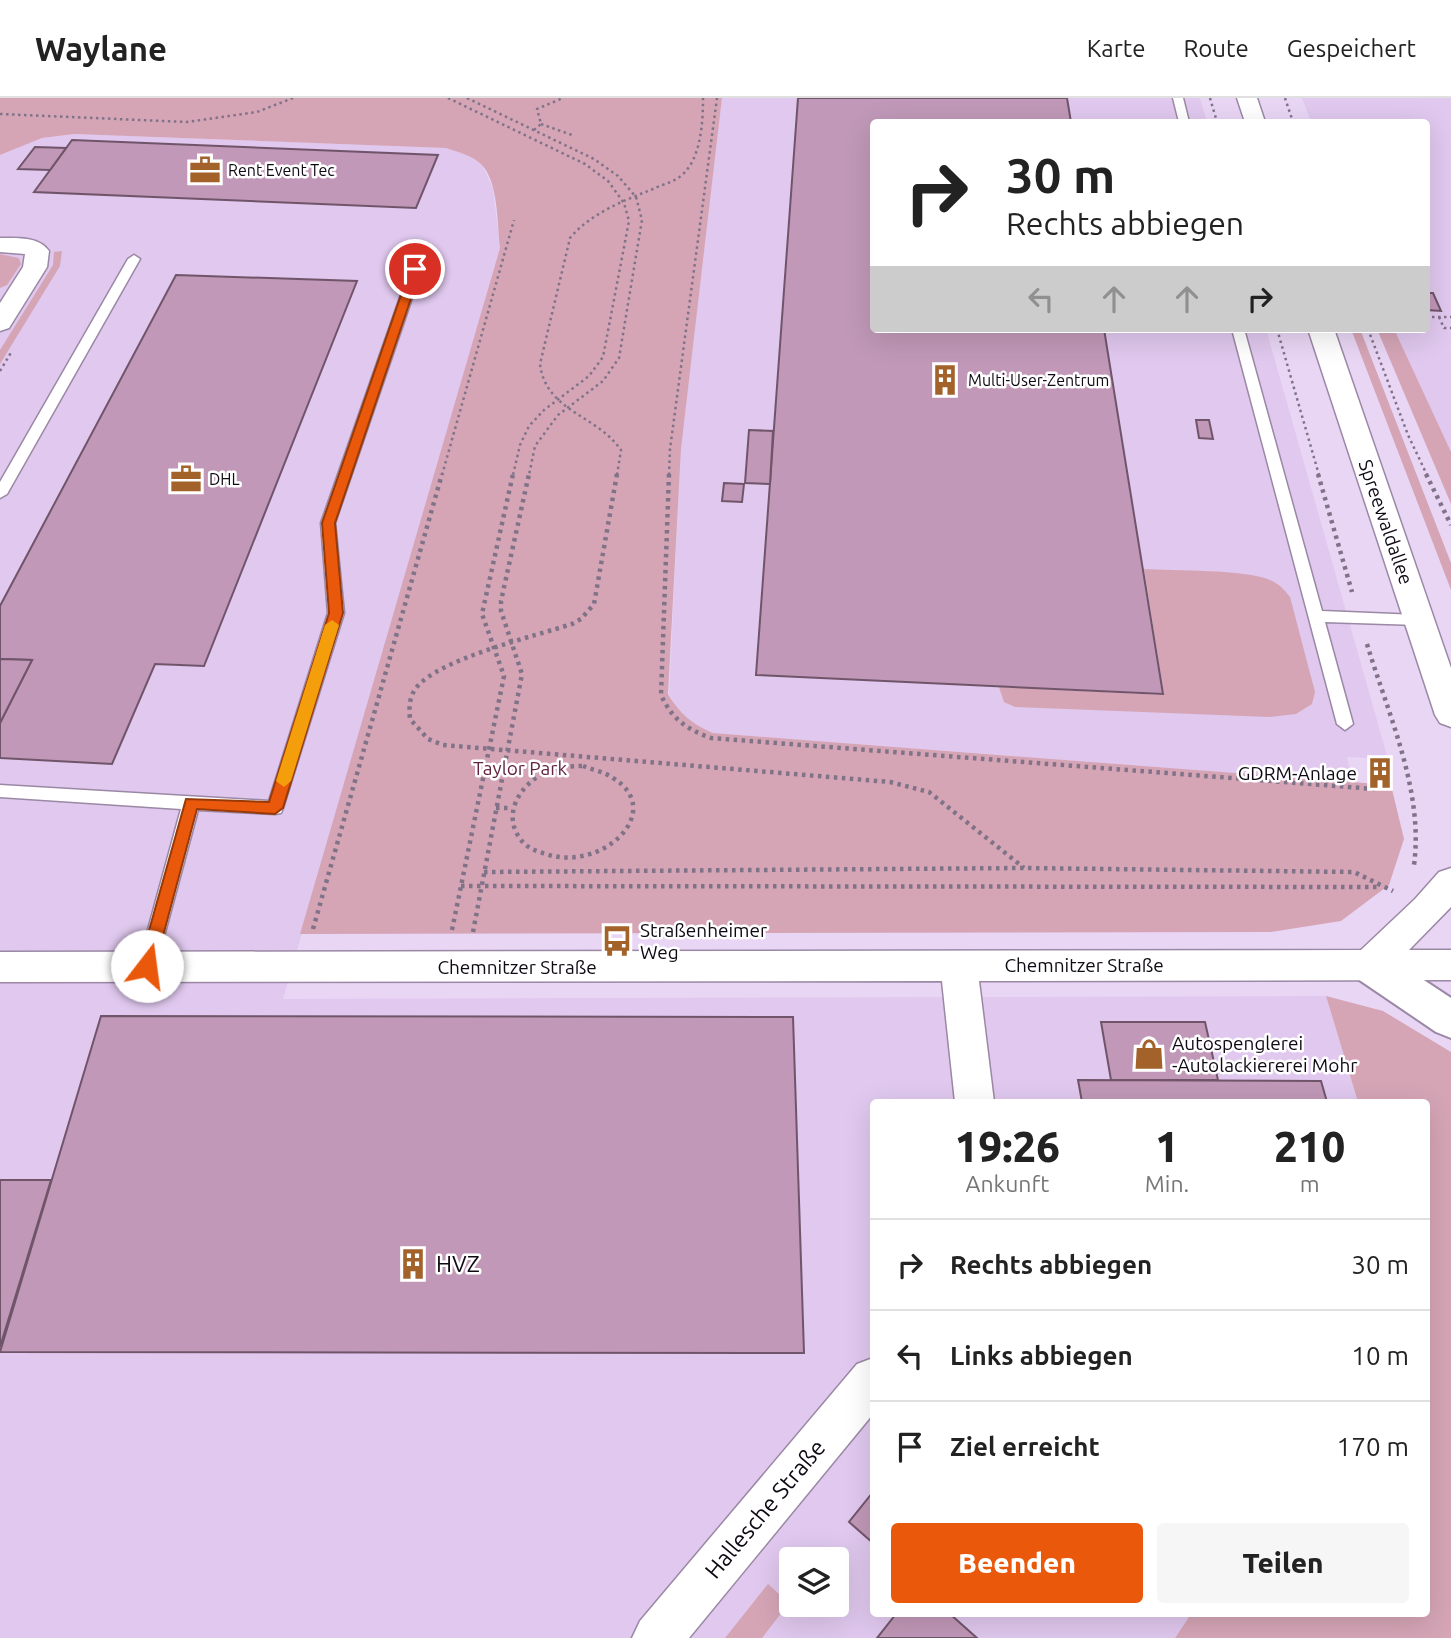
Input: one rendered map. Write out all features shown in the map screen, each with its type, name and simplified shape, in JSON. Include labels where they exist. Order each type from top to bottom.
[{"type":"street","points":[[1247,98],[1254,119]]},
{"type":"street","points":[[0,245],[23,245],[37,251],[35,267],[0,321]]},
{"type":"street","name":"Spreewaldallee","points":[[1322,333],[1451,715]]},
{"type":"street","points":[[1451,882],[1428,909],[1369,965],[1451,1020]]},
{"type":"street","points":[[958,964],[975,1099]]},
{"type":"street","name":"Chemnitzer Straße","points":[[0,967],[1451,965]]},
{"type":"street","name":"Hallesche Straße","points":[[657,1638],[870,1384]]},
{"type":"lane","points":[[1178,98],[1183,119]]},
{"type":"lane","points":[[0,494],[134,259]]},
{"type":"lane","points":[[0,791],[275,808],[336,613],[328,523],[415,269]]},
{"type":"lane","points":[[1239,333],[1345,724]]},
{"type":"lane","points":[[1316,616],[1418,620]]},
{"type":"lane","points":[[147,966],[191,803]]},
{"type":"path","points":[[0,114],[187,122],[257,112],[293,98]]},
{"type":"path","points":[[448,98],[585,164],[608,181],[624,203],[629,221],[603,357],[589,376],[529,426],[520,445],[483,600],[482,614],[504,676],[461,886],[455,967]]},
{"type":"path","points":[[455,967],[481,887],[522,674],[501,611],[501,601],[535,446],[544,430],[603,381],[619,358],[642,220],[636,197],[618,176],[594,159],[467,98]]},
{"type":"path","points":[[541,124],[537,109],[563,98]]},
{"type":"path","points":[[703,98],[693,161],[687,170],[678,178],[587,220],[570,238],[540,364],[540,376],[557,400],[607,432],[621,450],[597,597],[589,611],[572,624],[430,673],[416,684],[410,697],[410,719],[428,739],[443,745],[890,782],[929,792],[1024,868]]},
{"type":"path","points":[[717,98],[670,449],[661,695],[669,715],[686,730],[711,738],[1375,789]]},
{"type":"path","points":[[1210,98],[1216,119]]},
{"type":"path","points":[[1284,98],[1292,119]]},
{"type":"path","points":[[534,130],[541,124]]},
{"type":"path","points":[[541,124],[572,135]]},
{"type":"path","points":[[302,967],[514,220]]},
{"type":"path","points":[[1430,317],[1451,317]]},
{"type":"path","points":[[1439,317],[1444,328],[1451,328]]},
{"type":"path","points":[[1369,333],[1408,436],[1451,526]]},
{"type":"path","points":[[583,766],[584,757]]},
{"type":"path","points":[[583,766],[602,770],[618,779],[629,792],[634,806],[632,822],[623,837],[608,849],[589,857],[548,857],[531,850],[519,838],[512,824],[511,808],[517,794],[537,776],[564,767],[583,766]]},
{"type":"path","points":[[496,808],[511,808]]},
{"type":"path","points":[[567,871],[568,859]]},
{"type":"path","points":[[461,886],[1385,887],[1354,872],[1024,868],[484,872]]},
{"type":"shaded area","points":[[722,98],[1200,98],[1206,119],[870,119],[870,333],[1267,333],[1388,759],[1347,757],[1353,782],[713,733],[693,724],[678,710],[669,694],[681,449]]},
{"type":"shaded area","points":[[1302,98],[1451,98],[1451,475],[1390,333],[1430,333],[1430,119],[1310,119]]},
{"type":"shaded area","points":[[74,134],[446,148],[470,156],[482,165],[493,188],[500,248],[283,999],[1326,996],[1357,1099],[870,1099],[870,1617],[1189,1617],[1175,1638],[0,1638],[0,155],[42,138]]},
{"type":"green space","name":"Taylor Park","points":[[0,98],[722,98],[681,449],[668,694],[682,713],[713,733],[1391,785],[1404,839],[1389,885],[1341,921],[1271,932],[300,934],[500,248],[491,181],[477,161],[446,148],[74,134],[42,138],[0,155]]},
{"type":"green space","points":[[62,251],[60,266],[0,364],[0,350],[53,265],[54,252]]},
{"type":"green space","points":[[0,254],[19,258],[21,264],[7,285],[0,288]]},
{"type":"green space","points":[[1353,333],[1362,333],[1451,563],[1451,590]]},
{"type":"green space","points":[[1379,333],[1396,333],[1451,452],[1451,504]]},
{"type":"green space","points":[[1144,569],[1244,574],[1259,576],[1279,585],[1290,597],[1315,692],[1312,704],[1296,714],[1269,717],[1015,707],[1004,702],[999,687],[1164,695]]},
{"type":"green space","points":[[1326,996],[1383,1011],[1451,1052],[1451,1638],[1175,1638],[1189,1617],[1430,1617],[1430,1099],[1357,1099]]},
{"type":"green space","points":[[768,1584],[779,1594],[779,1616],[762,1638],[725,1638]]},
{"type":"building","name":"Multi-User-Zentrum","points":[[798,98],[1067,98],[1070,119],[870,119],[870,333],[1105,333],[1163,694],[756,675]]},
{"type":"building","points":[[72,140],[438,155],[416,208],[34,192]]},
{"type":"building","points":[[35,147],[66,148],[50,170],[18,169]]},
{"type":"building","points":[[176,275],[357,281],[204,666],[155,664],[112,764],[0,758],[0,723],[32,660],[0,659],[0,606]]},
{"type":"building","points":[[1430,293],[1433,293],[1441,311],[1430,310]]},
{"type":"building","points":[[1196,420],[1209,420],[1213,439],[1199,438]]},
{"type":"building","points":[[749,430],[773,431],[770,484],[745,483]]},
{"type":"building","points":[[724,483],[744,484],[742,502],[722,501]]},
{"type":"building","points":[[0,659],[32,660],[0,723]]},
{"type":"building","name":"GDRM-Anlage","points":[[1374,765],[1382,766],[1386,782],[1378,781]]},
{"type":"building","name":"HVZ","points":[[101,1016],[793,1017],[804,1353],[0,1352]]},
{"type":"building","points":[[1101,1022],[1205,1022],[1218,1080],[1111,1080]]},
{"type":"building","points":[[1078,1080],[1321,1081],[1326,1099],[1081,1099]]},
{"type":"building","points":[[0,1180],[51,1180],[0,1347]]},
{"type":"building","points":[[870,1496],[870,1540],[849,1522]]},
{"type":"building","points":[[894,1617],[953,1617],[977,1638],[877,1638]]},
{"type":"slow traffic","points":[[284,781],[332,625]]},
{"type":"place","name":"Rent Event Tec","points":[[205,170]]},
{"type":"place","name":"Multi-User-Zentrum","points":[[945,380]]},
{"type":"place","name":"DHL","points":[[186,479]]},
{"type":"place","name":"GDRM-Anlage","points":[[1380,773]]},
{"type":"place","name":"Straßenheimer Weg","points":[[617,941]]},
{"type":"place","name":"Autospenglerei -Autolackiererei Mohr","points":[[1149,1054]]},
{"type":"place","name":"HVZ","points":[[413,1264]]},
{"type":"route","points":[[147,966],[191,803],[275,808],[336,613],[328,523],[415,269]]}]
